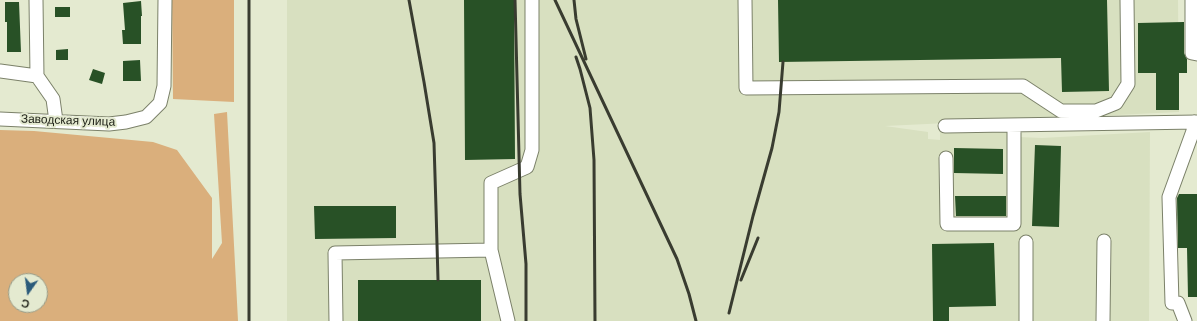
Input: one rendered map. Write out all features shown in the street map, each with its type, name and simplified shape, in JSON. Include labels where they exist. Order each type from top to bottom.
[{"type":"street","points":[[36,0],[37,76],[53,99],[56,121]]},
{"type":"street","name":"Заводская улица","points":[[0,119],[109,124],[146,117],[160,103],[164,86],[165,0]]},
{"type":"street","points":[[508,321],[491,250],[492,183],[527,167],[532,150],[532,0]]},
{"type":"street","points":[[746,0],[746,88],[1023,86],[1061,111],[1096,111],[1116,102],[1128,84],[1127,0]]},
{"type":"street","points":[[1192,0],[1192,53],[1197,54]]},
{"type":"street","points":[[0,71],[37,76]]},
{"type":"street","points":[[945,126],[1195,122],[1170,197],[1172,303],[1178,303],[1185,321]]},
{"type":"street","points":[[946,158],[947,224],[1014,224],[1014,125]]},
{"type":"street","points":[[1103,321],[1104,240]]},
{"type":"street","points":[[1026,242],[1026,321]]},
{"type":"street","points":[[336,321],[335,253],[491,250]]},
{"type":"shaded area","points":[[172,0],[234,0],[234,102],[173,99]]},
{"type":"shaded area","points":[[287,0],[1178,0],[1179,112],[885,126],[928,132],[928,139],[940,140],[940,130],[1017,130],[1018,137],[1042,138],[1150,132],[1149,321],[287,321]]},
{"type":"shaded area","points":[[227,112],[238,321],[0,321],[0,130],[34,131],[153,142],[177,150],[212,198],[212,259],[222,243],[214,114]]},
{"type":"building","points":[[464,0],[514,0],[515,159],[465,160]]},
{"type":"building","points":[[778,0],[1107,0],[1109,91],[1062,92],[1061,58],[779,62]]},
{"type":"building","points":[[141,1],[141,44],[123,44],[122,30],[125,30],[123,3]]},
{"type":"building","points":[[5,2],[19,2],[21,52],[7,52]]},
{"type":"building","points":[[55,7],[70,7],[70,17],[55,17]]},
{"type":"building","points":[[1184,22],[1184,53],[1187,59],[1187,73],[1179,73],[1179,110],[1156,110],[1156,73],[1138,73],[1138,23]]},
{"type":"building","points":[[68,49],[68,60],[56,60],[56,50]]},
{"type":"building","points":[[140,60],[141,81],[123,81],[123,61]]},
{"type":"building","points":[[93,69],[105,73],[102,84],[89,80]]},
{"type":"building","points":[[1035,145],[1061,146],[1059,227],[1032,226]]},
{"type":"building","points":[[954,148],[1003,149],[1003,174],[954,173]]},
{"type":"building","points":[[1179,194],[1197,194],[1197,297],[1188,297],[1187,248],[1178,248],[1177,198]]},
{"type":"building","points":[[955,196],[1006,196],[1006,216],[956,216]]},
{"type":"building","points":[[314,206],[396,206],[396,238],[315,239]]},
{"type":"building","points":[[994,243],[996,306],[949,307],[949,321],[933,321],[932,244]]},
{"type":"building","points":[[358,280],[481,280],[481,321],[358,321]]},
{"type":"railway","points":[[249,0],[249,321]]},
{"type":"railway","points":[[409,0],[434,143],[438,280]]},
{"type":"railway","points":[[515,0],[520,194],[526,264],[526,321]]},
{"type":"railway","points":[[555,0],[677,259],[689,294],[696,321]]},
{"type":"railway","points":[[574,0],[576,19],[586,59]]},
{"type":"railway","points":[[576,57],[590,108],[594,160],[595,321]]},
{"type":"railway","points":[[729,313],[753,216],[772,148],[779,112],[783,62]]},
{"type":"railway","points":[[741,280],[758,238]]}]
